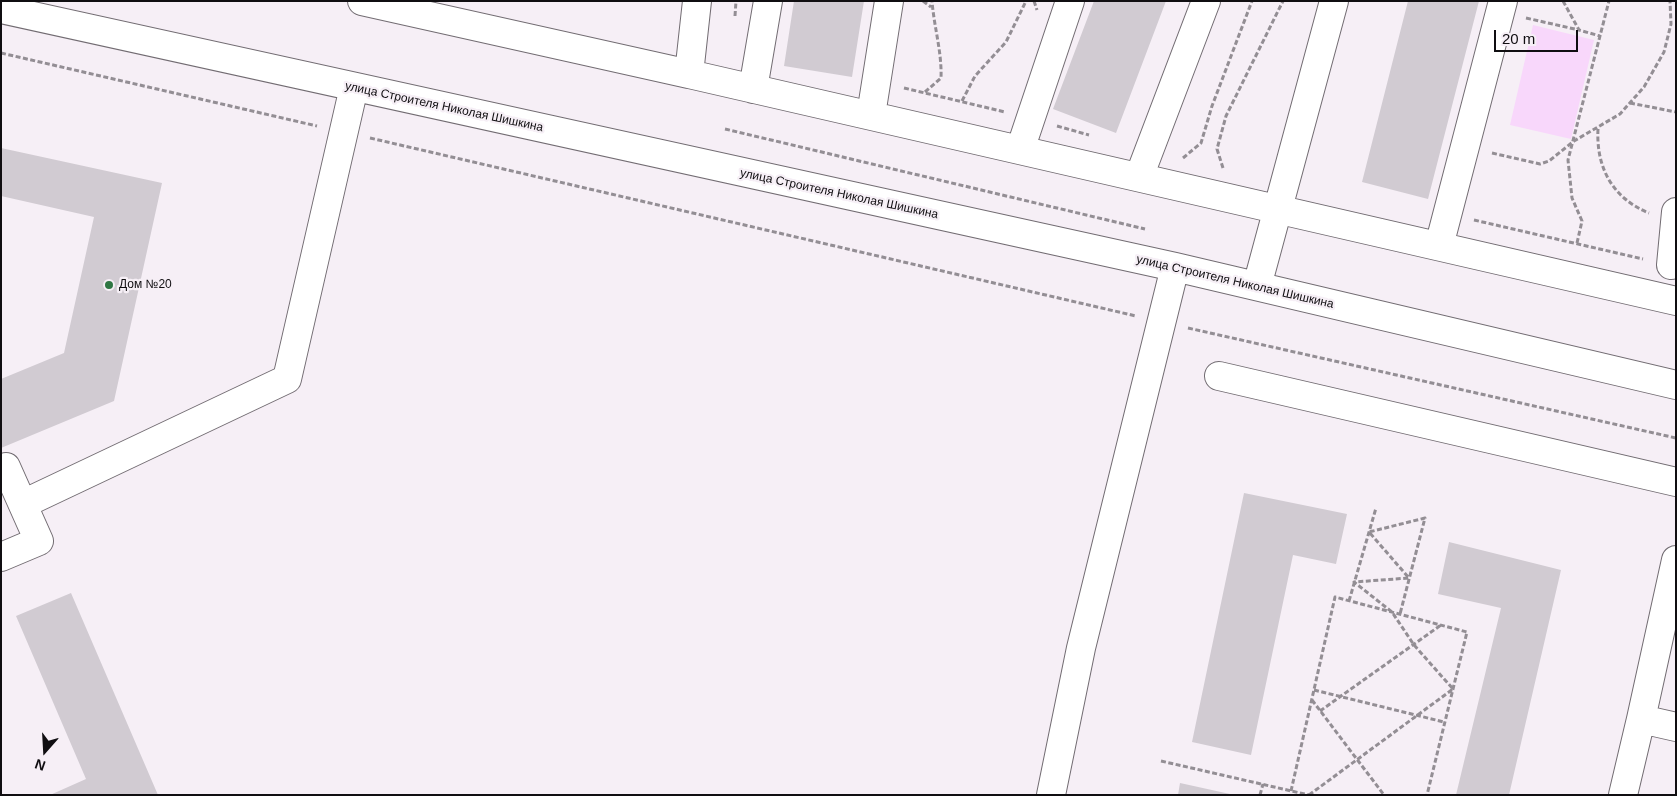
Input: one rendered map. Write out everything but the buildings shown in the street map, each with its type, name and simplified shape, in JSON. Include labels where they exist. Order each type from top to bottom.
[{"type":"street","points":[[362,1],[871,115],[1676,301]]},
{"type":"street","points":[[689,74],[697,1]]},
{"type":"street","points":[[753,89],[768,1]]},
{"type":"street","points":[[871,115],[890,1]]},
{"type":"street","points":[[1020,150],[1070,1]]},
{"type":"street","points":[[1139,177],[1206,1]]},
{"type":"street","points":[[1257,286],[1276,208],[1334,1]]},
{"type":"street","points":[[1439,246],[1501,6]]},
{"type":"street","name":"улица Строителя Николая Шишкина","points":[[1,9],[1175,267],[1676,385]]},
{"type":"street","points":[[23,504],[287,379],[354,87]]},
{"type":"street","points":[[1671,265],[1676,212]]},
{"type":"street","points":[[1051,795],[1081,648],[1175,267]]},
{"type":"street","points":[[1220,376],[1676,482]]},
{"type":"street","points":[[1,469],[6,467],[39,541],[1,557]]},
{"type":"street","points":[[1622,795],[1676,560]]},
{"type":"street","points":[[1640,719],[1676,727]]},
{"type":"path","points":[[923,1],[932,8]]},
{"type":"path","points":[[924,93],[941,78],[942,59],[932,1]]},
{"type":"path","points":[[962,101],[975,76],[1006,42],[1026,1]]},
{"type":"path","points":[[1179,162],[1201,143],[1212,106],[1252,1]]},
{"type":"path","points":[[1224,170],[1217,149],[1226,116],[1283,1]]},
{"type":"path","points":[[1562,1],[1579,30]]},
{"type":"path","points":[[1578,244],[1582,221],[1572,198],[1568,160],[1609,1]]},
{"type":"path","points":[[1464,149],[1501,154],[1531,164],[1540,164],[1549,161],[1574,142],[1620,114],[1644,87],[1664,52],[1671,24],[1670,1]]},
{"type":"path","points":[[1501,6],[1600,36]]},
{"type":"path","points":[[1,53],[320,127]]},
{"type":"path","points":[[876,82],[1030,118]]},
{"type":"path","points":[[1630,103],[1676,112]]},
{"type":"path","points":[[1598,129],[1597,150],[1610,183],[1635,207],[1656,215],[1675,216]]},
{"type":"path","points":[[369,138],[1162,322],[1676,438]]},
{"type":"path","points":[[1447,213],[1671,265]]},
{"type":"path","points":[[1349,601],[1376,508]]},
{"type":"path","points":[[1369,532],[1425,518],[1400,614]]},
{"type":"path","points":[[1369,532],[1410,578]]},
{"type":"path","points":[[1354,582],[1410,578]]},
{"type":"path","points":[[1354,582],[1392,612],[1414,645],[1453,689]]},
{"type":"path","points":[[1292,790],[1335,597],[1467,632],[1427,795]]},
{"type":"path","points":[[1320,711],[1442,625]]},
{"type":"path","points":[[1161,761],[1309,795],[1453,689]]},
{"type":"path","points":[[1314,690],[1444,722]]},
{"type":"path","points":[[1312,700],[1384,795]]},
{"type":"path","points":[[1260,795],[1263,784]]},
{"type":"shaded area","points":[[1533,25],[1594,40],[1571,139],[1510,125]]},
{"type":"place","name":"Дом №20","points":[[109,285]]}]
